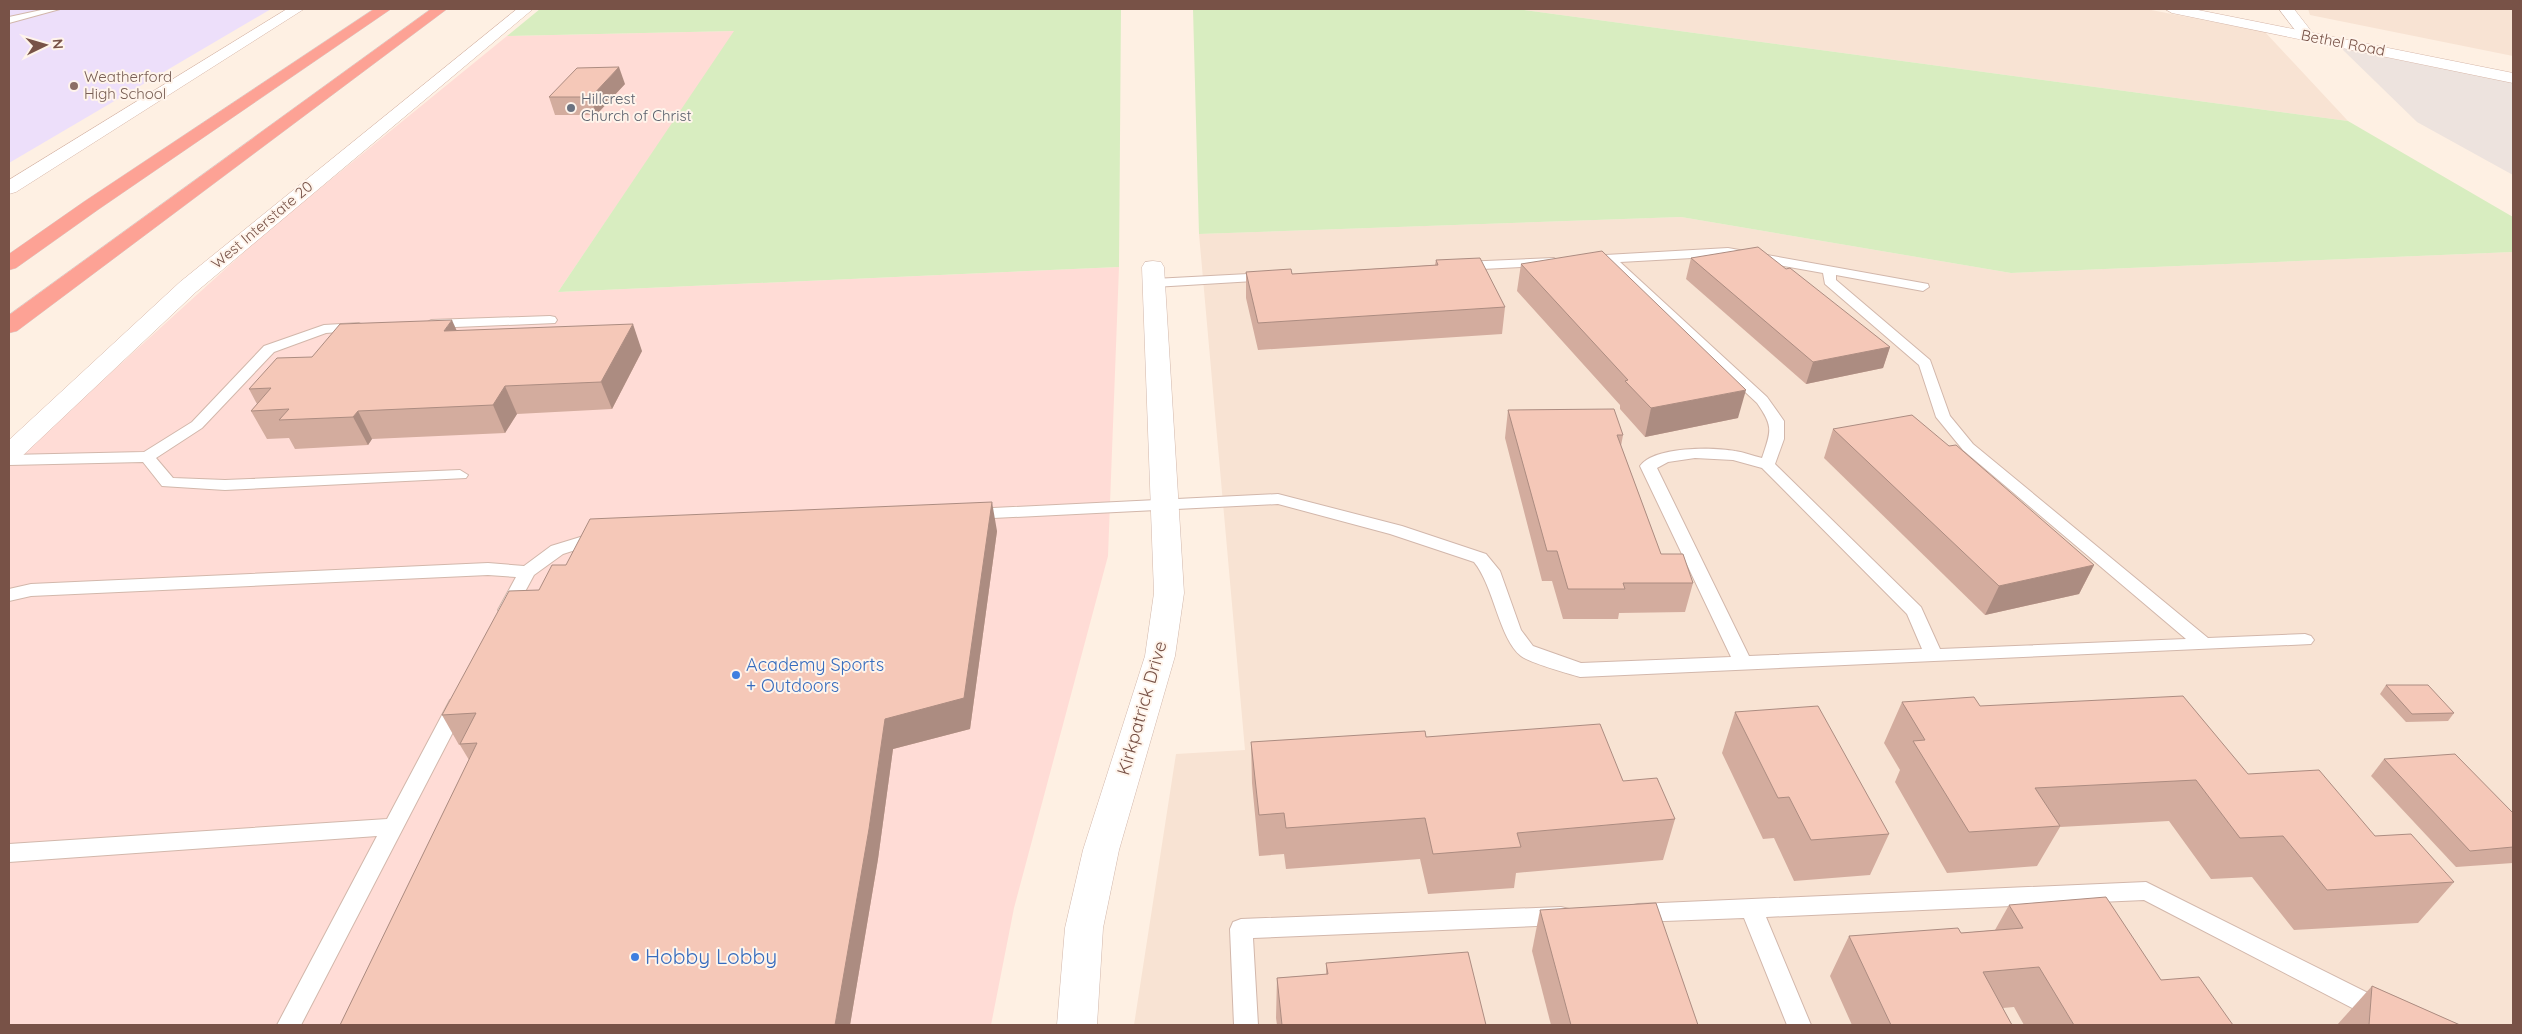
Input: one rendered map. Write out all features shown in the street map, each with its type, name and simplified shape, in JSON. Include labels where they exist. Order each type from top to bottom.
[{"type":"highway","points":[[9,264],[92,205],[384,9]]},
{"type":"highway","points":[[9,326],[161,212],[440,9]]},
{"type":"main road","points":[[9,188],[297,9]]},
{"type":"main road","name":"West Interstate 20","points":[[9,454],[188,287],[526,9]]},
{"type":"main road","name":"Bethel Road","points":[[2172,9],[2513,78]]},
{"type":"main road","points":[[2286,9],[2307,36]]},
{"type":"main road","name":"Kirkpatrick Drive","points":[[1077,1025],[1084,928],[1101,850],[1160,656],[1169,593],[1153,275]]},
{"type":"lane","points":[[9,20],[56,9]]},
{"type":"lane","points":[[1451,267],[1728,252],[1923,287]]},
{"type":"lane","points":[[1609,259],[1762,400],[1777,421],[1776,439],[1767,465]]},
{"type":"lane","points":[[1829,270],[1830,281],[1925,364],[1943,417],[1968,447],[2204,644]]},
{"type":"lane","points":[[1153,275],[1282,276]]},
{"type":"lane","points":[[415,324],[550,320]]},
{"type":"lane","points":[[9,460],[148,457],[197,425],[268,348],[324,329],[377,326]]},
{"type":"lane","points":[[1743,664],[1648,466],[1664,458],[1695,453],[1734,455],[1767,465],[1915,611],[1934,656]]},
{"type":"lane","points":[[148,457],[168,483],[225,485],[460,474]]},
{"type":"lane","points":[[957,515],[1164,503],[1278,499],[1396,530],[1480,558],[1491,571],[1513,631],[1527,651],[1580,670],[2305,640]]},
{"type":"lane","points":[[498,627],[527,572],[558,550],[594,536],[613,535]]},
{"type":"lane","points":[[9,595],[31,590],[488,569],[527,572]]},
{"type":"lane","points":[[289,1025],[463,693]]},
{"type":"lane","points":[[9,853],[393,827]]},
{"type":"lane","points":[[1621,913],[2146,891],[2408,1025]]},
{"type":"lane","points":[[1751,908],[1800,1025]]},
{"type":"lane","points":[[1246,1025],[1241,929],[1581,915]]},
{"type":"shaded area","name":"Weatherford High School","points":[[9,9],[271,9],[9,163]]},
{"type":"shaded area","points":[[1517,9],[2146,9],[2265,32],[2348,121]]},
{"type":"shaded area","points":[[2308,9],[2513,9],[2513,56],[2310,15]]},
{"type":"shaded area","points":[[735,31],[558,292],[1119,267],[1108,556],[1014,908],[991,1025],[9,1025],[9,465],[264,234],[507,36]]},
{"type":"shaded area","points":[[2341,48],[2513,83],[2513,175],[2417,122]]},
{"type":"shaded area","points":[[1681,217],[2011,273],[2513,252],[2513,1025],[1134,1025],[1176,754],[1245,750],[1199,234]]},
{"type":"green space","points":[[540,9],[1121,9],[1119,267],[558,292],[734,31],[507,36]]},
{"type":"green space","points":[[1193,9],[1517,9],[2348,121],[2513,217],[2513,252],[2011,273],[1681,217],[1199,234]]},
{"type":"building","points":[[619,67],[591,97],[549,97],[577,68]]},
{"type":"building","points":[[1758,247],[1786,269],[1790,268],[1890,347],[1813,362],[1691,258]]},
{"type":"building","points":[[1602,251],[1746,390],[1651,408],[1625,381],[1628,380],[1521,264]]},
{"type":"building","points":[[1480,258],[1505,307],[1258,323],[1246,272],[1291,269],[1292,274],[1438,265],[1436,260]]},
{"type":"building","points":[[452,320],[444,331],[633,324],[601,382],[505,386],[493,405],[358,411],[353,417],[279,420],[289,409],[251,411],[271,388],[249,389],[277,358],[312,357],[340,324]]},
{"type":"building","points":[[1614,409],[1623,435],[1617,435],[1661,554],[1683,554],[1693,583],[1623,583],[1625,589],[1568,589],[1557,551],[1547,551],[1508,410]]},
{"type":"building","points":[[1912,415],[1949,446],[1956,445],[2094,565],[1999,586],[1833,429]]},
{"type":"building","name":"Academy Sports + Outdoors","points":[[992,502],[964,698],[885,719],[869,829],[835,1025],[340,1025],[477,743],[460,744],[476,713],[442,715],[509,591],[539,590],[552,565],[566,565],[590,519]]},
{"type":"building","points":[[2386,685],[2428,685],[2454,713],[2412,714]]},
{"type":"building","points":[[2183,696],[2248,774],[2319,770],[2375,836],[2411,834],[2454,882],[2327,890],[2283,836],[2240,838],[2196,780],[2035,788],[2060,826],[1969,832],[1913,741],[1925,740],[1902,702],[1974,697],[1980,706]]},
{"type":"building","points":[[1818,706],[1889,834],[1811,840],[1789,797],[1778,798],[1735,712]]},
{"type":"building","points":[[1600,724],[1623,781],[1657,778],[1675,819],[1517,833],[1521,847],[1433,854],[1425,818],[1286,828],[1284,813],[1259,815],[1251,742],[1425,731],[1426,737]]},
{"type":"building","points":[[2455,754],[2513,813],[2513,847],[2470,851],[2384,759]]},
{"type":"building","points":[[2106,897],[2161,980],[2199,977],[2233,1025],[2074,1025],[2039,967],[1983,972],[2012,1025],[1891,1025],[1849,936],[1958,928],[1961,933],[2023,928],[2009,905]]},
{"type":"building","points":[[1656,903],[1698,1025],[1571,1025],[1540,910]]},
{"type":"building","points":[[1468,952],[1486,1025],[1282,1025],[1277,978],[1328,974],[1326,963]]},
{"type":"building","points":[[2372,986],[2460,1025],[2369,1025]]},
{"type":"place","name":"Weatherford High School","points":[[74,86]]},
{"type":"place","name":"Hillcrest Church of Christ","points":[[571,108]]},
{"type":"place","name":"Academy Sports + Outdoors","points":[[736,675]]},
{"type":"place","name":"Hobby Lobby","points":[[635,957]]}]
